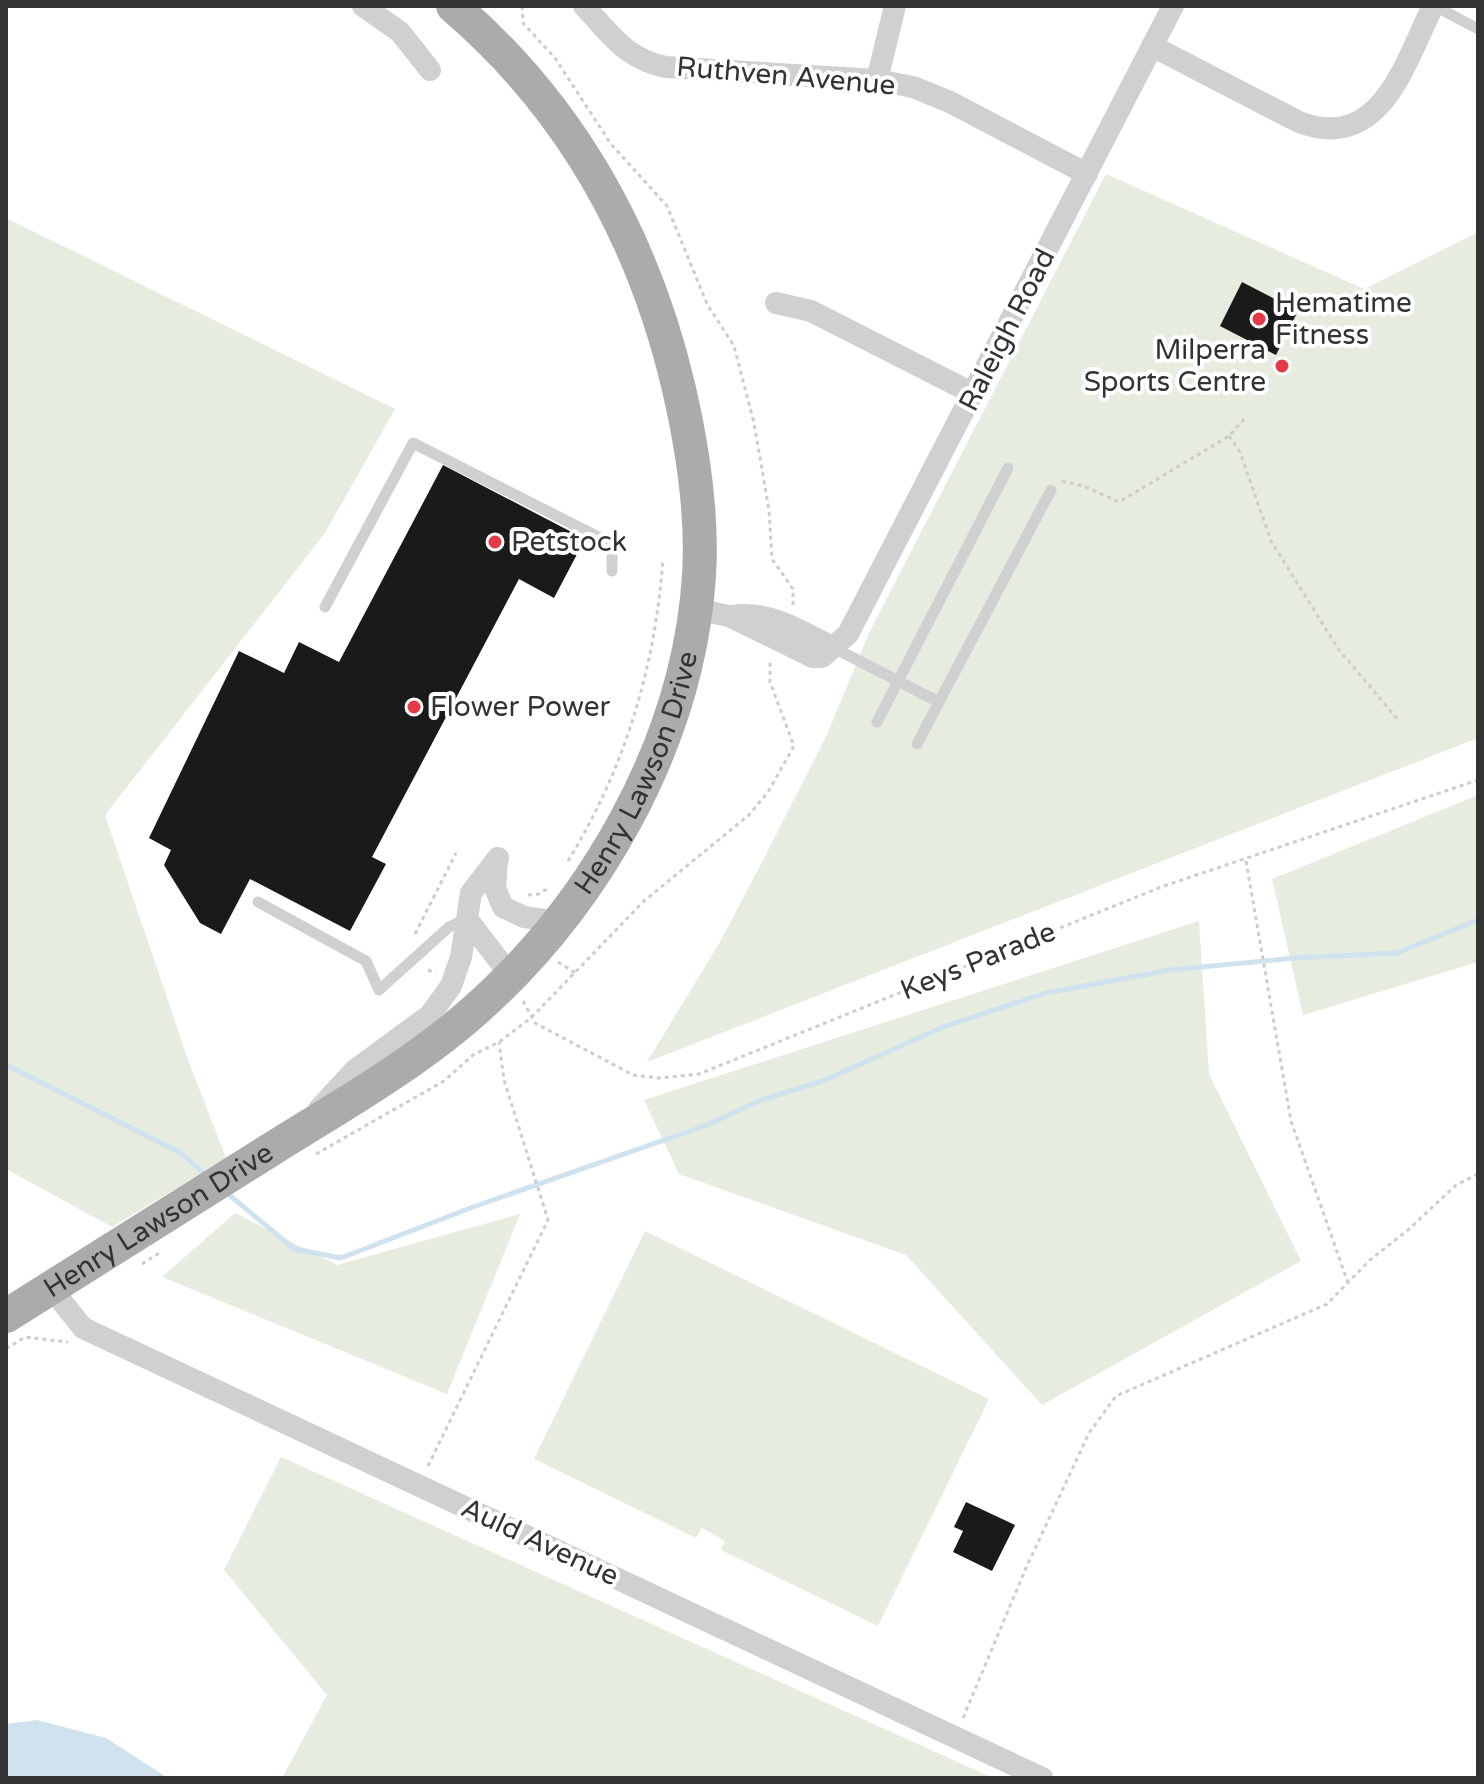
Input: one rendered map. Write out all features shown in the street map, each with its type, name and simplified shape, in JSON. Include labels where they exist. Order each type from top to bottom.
[{"type":"main road","name":"Henry Lawson Drive","points":[[6,1316],[426,1050],[511,976],[557,922],[606,853],[640,789],[684,674],[695,609],[699,538],[691,445],[667,339],[640,261],[612,202],[566,128],[517,69],[453,6]]},
{"type":"street","points":[[363,6],[400,32],[430,70]]},
{"type":"street","name":"Ruthven Avenue","points":[[584,6],[618,46],[650,64],[877,80],[913,87],[1087,174]]},
{"type":"street","points":[[877,80],[895,6]]},
{"type":"street","name":"Raleigh Road","points":[[832,647],[852,627],[1173,6]]},
{"type":"street","points":[[1152,46],[1299,122],[1323,130],[1341,130],[1358,125],[1383,101],[1434,6]]},
{"type":"street","points":[[776,303],[811,311],[974,394]]},
{"type":"street","points":[[695,609],[729,616],[804,655],[822,657],[832,647]]},
{"type":"street","points":[[296,1134],[355,1070],[430,1015],[451,986],[461,957],[471,893],[498,858],[495,888],[503,907],[524,917],[557,922]]},
{"type":"street","points":[[467,919],[511,976]]},
{"type":"street","name":"Auld Avenue","points":[[51,1288],[83,1328],[1042,1778]]},
{"type":"lane","points":[[1434,6],[1478,29]]},
{"type":"lane","points":[[325,607],[413,443],[612,544],[612,571]]},
{"type":"lane","points":[[877,722],[1008,468]]},
{"type":"lane","points":[[917,744],[1051,490]]},
{"type":"lane","points":[[832,647],[939,702]]},
{"type":"lane","points":[[258,902],[366,961],[379,990],[449,927],[467,919]]},
{"type":"path","points":[[522,6],[523,23],[555,58],[611,144],[667,206],[707,304],[734,346],[754,423],[769,510],[772,559],[795,596],[791,618]]},
{"type":"path","points":[[1051,490],[1056,478],[1119,502],[1229,436],[1247,416]]},
{"type":"path","points":[[1229,436],[1240,452],[1271,541],[1339,650],[1399,721]]},
{"type":"path","points":[[564,868],[610,786],[640,699],[654,644],[663,559]]},
{"type":"path","points":[[428,1468],[503,1310],[544,1235],[547,1207],[504,1080],[499,1042],[531,1018],[644,901],[749,815],[768,792],[794,741],[770,682],[769,666],[774,649]]},
{"type":"path","name":"Keys Parade","points":[[531,1018],[633,1075],[659,1078],[699,1074],[1161,887],[1246,861],[1478,780]]},
{"type":"path","points":[[415,934],[456,853]]},
{"type":"path","points":[[1246,861],[1291,1121],[1348,1283]]},
{"type":"path","points":[[525,895],[539,894],[557,877]]},
{"type":"path","points":[[556,960],[575,973]]},
{"type":"path","points":[[511,976],[531,1018]]},
{"type":"path","points":[[953,1736],[973,1699],[1026,1568],[1089,1433],[1116,1396],[1327,1304],[1456,1185],[1478,1174]]},
{"type":"shaded area","name":"Milperra Sports Centre","points":[[1106,174],[1364,289],[1478,232],[1478,738],[647,1062],[720,942],[760,866],[826,737],[869,633]]},
{"type":"shaded area","points":[[6,218],[395,409],[325,533],[105,815],[187,1057],[226,1158],[112,1227],[6,1169]]},
{"type":"shaded area","points":[[1478,795],[1478,962],[1303,1015],[1272,879]]},
{"type":"shaded area","points":[[1199,921],[1209,1074],[1301,1261],[1042,1405],[906,1255],[679,1174],[644,1100]]},
{"type":"shaded area","points":[[235,1213],[337,1265],[520,1214],[447,1394],[162,1277]]},
{"type":"shaded area","points":[[645,1231],[989,1399],[878,1626],[721,1550],[725,1541],[702,1528],[696,1538],[534,1459]]},
{"type":"shaded area","points":[[281,1457],[993,1778],[282,1778],[327,1695],[224,1570]]},
{"type":"water","points":[[37,1720],[106,1738],[168,1778],[6,1778],[6,1724]]},
{"type":"building","name":"Hematime Fitness","points":[[1242,282],[1298,311],[1276,355],[1220,326]]},
{"type":"building","points":[[443,465],[585,539],[554,598],[519,579],[372,857],[386,864],[350,931],[250,879],[221,934],[200,923],[164,865],[171,850],[149,838],[239,651],[284,673],[299,642],[339,662]]},
{"type":"building","points":[[966,1502],[1015,1525],[992,1571],[953,1552],[963,1531],[954,1527]]},
{"type":"waterway","points":[[227,1193],[294,1249],[341,1258],[473,1207],[707,1125],[761,1100],[823,1081],[943,1027],[1046,993],[1170,970],[1295,958],[1397,953],[1478,920]]},
{"type":"waterway","points":[[6,1065],[181,1153],[207,1176]]},
{"type":"place","name":"Hematime Fitness","points":[[1259,319]]},
{"type":"place","name":"Milperra Sports Centre","points":[[1282,366]]},
{"type":"place","name":"Petstock","points":[[495,542]]},
{"type":"place","name":"Flower Power","points":[[414,707]]}]
